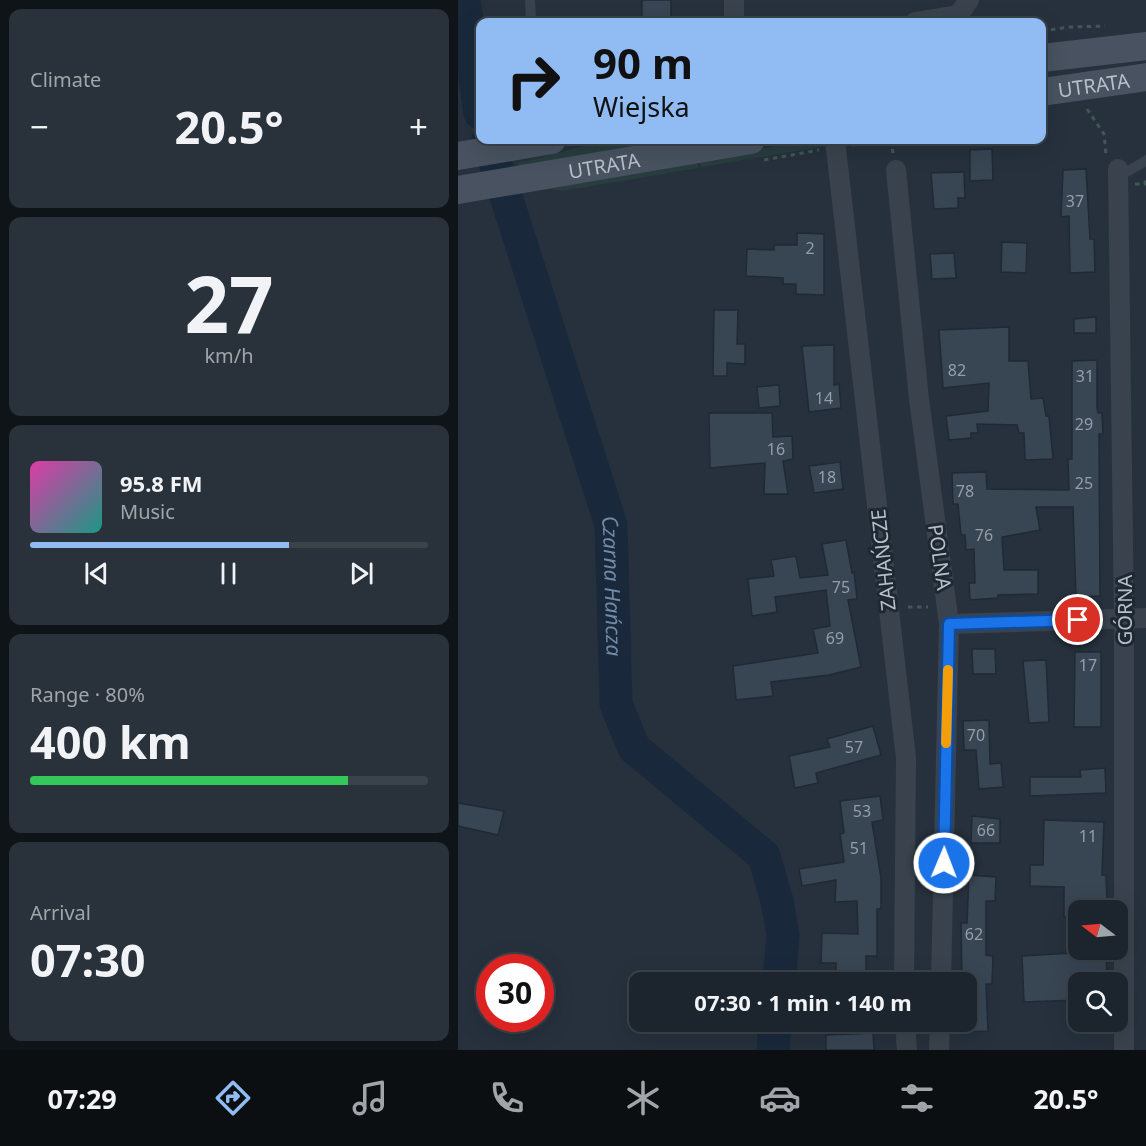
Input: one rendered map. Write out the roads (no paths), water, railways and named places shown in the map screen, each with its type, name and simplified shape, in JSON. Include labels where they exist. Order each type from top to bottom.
[{"type":"main road","name":"UTRATA","points":[[1046,58],[1146,46]]},
{"type":"main road","name":"UTRATA","points":[[1046,91],[1146,77]]},
{"type":"main road","points":[[463,155],[518,144]]},
{"type":"main road","name":"UTRATA","points":[[467,188],[728,144]]},
{"type":"street","points":[[734,0],[734,18]]},
{"type":"street","points":[[940,18],[958,15],[970,0]]},
{"type":"street","name":"ZAHAŃCZE","points":[[835,144],[906,758],[904,972]]},
{"type":"street","name":"POLNA","points":[[896,170],[919,399],[948,616],[941,972]]},
{"type":"street","name":"GÓRNA","points":[[1114,170],[1124,619],[1124,1050]]},
{"type":"street","points":[[948,616],[1146,618]]},
{"type":"street","points":[[906,1032],[907,1050]]},
{"type":"street","points":[[939,1050],[940,1032]]},
{"type":"lane","points":[[530,0],[532,18]]},
{"type":"lane","points":[[1114,170],[1146,160]]},
{"type":"waterway","name":"Czarna Hańcza","points":[[464,0],[476,85]]},
{"type":"waterway","name":"Czarna Hańcza","points":[[489,144],[611,525],[616,704],[634,748],[764,856],[777,901],[783,935],[780,972]]},
{"type":"waterway","name":"Czarna Hańcza","points":[[773,1050],[774,1032]]}]
